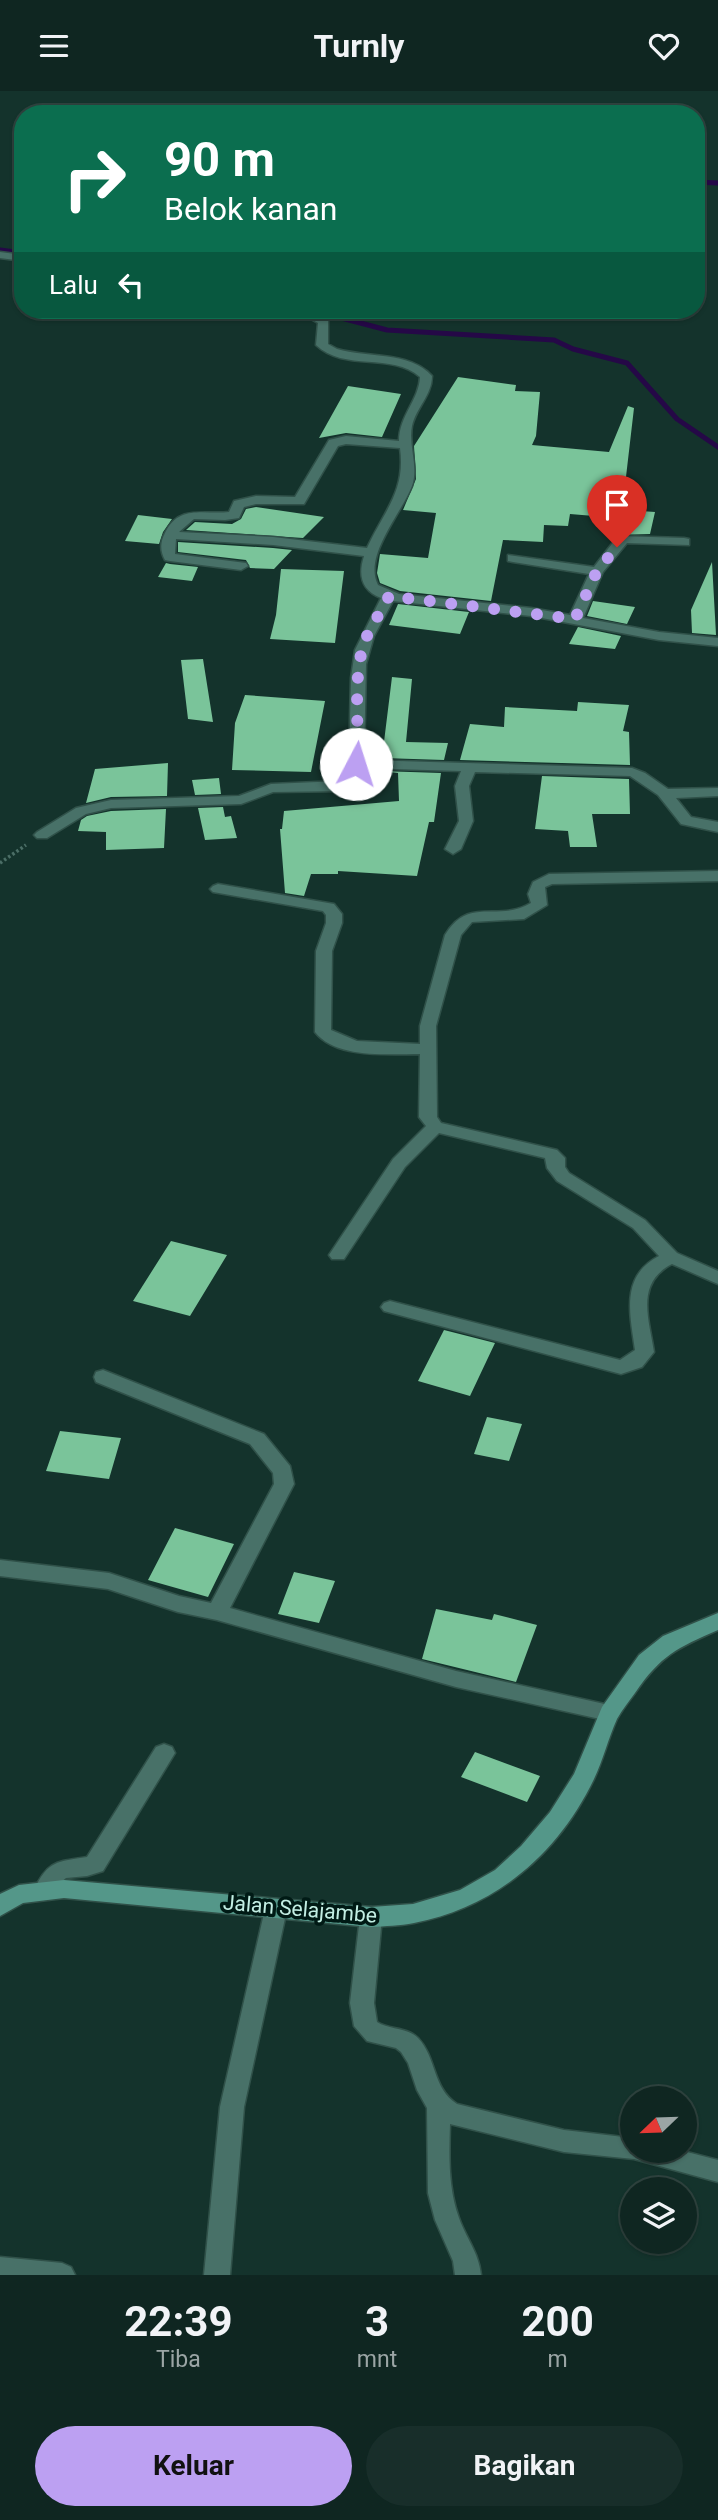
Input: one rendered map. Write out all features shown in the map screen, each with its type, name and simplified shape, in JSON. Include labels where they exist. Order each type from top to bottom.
[{"type":"street","points":[[320,319],[324,321],[322,345],[330,350],[349,356],[412,366],[424,372],[426,387],[412,407],[406,425],[410,463],[406,484],[385,521],[367,576],[369,583],[378,592],[389,596],[575,619],[659,636],[718,642]]},
{"type":"street","points":[[241,566],[170,557],[167,549],[171,535],[181,520],[189,515],[227,517],[234,515],[239,504],[245,502],[299,501],[333,443],[346,440],[406,445]]},
{"type":"street","points":[[171,535],[273,541],[373,554]]},
{"type":"street","points":[[575,619],[597,571],[623,539],[684,542]]},
{"type":"street","points":[[513,558],[597,571]]},
{"type":"street","points":[[356,764],[359,737],[358,677],[362,647],[389,596]]},
{"type":"street","points":[[42,835],[72,815],[111,804],[244,799],[255,792],[271,788],[343,787],[348,782],[351,767],[356,764],[632,772],[664,793],[686,821],[718,827]]},
{"type":"street","points":[[453,849],[466,821],[462,786],[470,767]]},
{"type":"street","points":[[664,793],[718,792]]},
{"type":"street","points":[[718,876],[548,879],[538,885],[536,894],[539,905],[536,909],[524,914],[464,920],[453,936],[428,1026],[429,1117],[435,1127],[551,1154],[557,1160],[556,1168],[563,1177],[639,1224],[671,1257],[718,1278]]},
{"type":"street","points":[[218,889],[328,907],[334,914],[334,923],[324,951],[323,1032],[335,1041],[353,1045],[429,1049]]},
{"type":"street","points":[[338,1255],[399,1163],[435,1127]]},
{"type":"street","points":[[390,1307],[621,1367],[635,1363],[645,1352],[639,1300],[642,1281],[649,1270],[671,1257]]},
{"type":"street","points":[[103,1377],[257,1439],[283,1471],[284,1484],[217,1612]]},
{"type":"street","points":[[0,1568],[109,1581],[178,1604],[217,1612],[456,1679],[609,1713]]},
{"type":"street","name":"Jalan Selajambe","points":[[0,1906],[19,1894],[45,1890],[144,1895],[327,1915],[371,1917],[397,1916],[434,1909],[467,1897],[503,1877],[529,1853],[567,1805],[584,1777],[609,1713],[652,1655],[670,1642],[718,1621]]},
{"type":"street","points":[[45,1890],[48,1881],[57,1871],[95,1864],[164,1753]]},
{"type":"street","points":[[217,2275],[232,2107],[276,1909]]},
{"type":"street","points":[[371,1917],[362,2003],[366,2026],[376,2035],[395,2037],[412,2047],[419,2060],[429,2094],[439,2107],[451,2113],[564,2141],[620,2148]]},
{"type":"street","points":[[439,2107],[437,2162],[446,2218],[468,2266],[468,2275]]},
{"type":"street","points":[[687,2163],[718,2171]]},
{"type":"street","points":[[0,2269],[62,2275]]},
{"type":"path","points":[[0,863],[42,835]]},
{"type":"building","points":[[458,377],[516,385],[515,391],[540,392],[536,436],[532,445],[609,452],[628,406],[634,408],[624,494],[632,495],[627,510],[655,512],[650,534],[613,535],[618,518],[570,514],[568,526],[544,525],[543,542],[503,540],[491,601],[400,591],[380,583],[377,573],[380,554],[428,558],[436,513],[403,510],[416,479],[414,446]]},
{"type":"building","points":[[348,386],[401,394],[382,437],[346,433],[319,438]]},
{"type":"building","points":[[256,507],[324,517],[303,538],[186,530],[195,522],[232,524],[241,519],[246,509]]},
{"type":"building","points":[[138,515],[172,519],[159,544],[125,541]]},
{"type":"building","points":[[178,542],[292,550],[274,569],[250,568],[246,560],[178,552]]},
{"type":"building","points":[[712,562],[716,635],[692,633],[691,610]]},
{"type":"building","points":[[166,563],[198,567],[192,581],[158,577]]},
{"type":"building","points":[[281,569],[344,571],[335,643],[270,639],[276,615]]},
{"type":"building","points":[[593,601],[635,607],[627,624],[587,616]]},
{"type":"building","points":[[398,604],[469,612],[460,634],[389,625]]},
{"type":"building","points":[[578,627],[621,636],[615,649],[569,644]]},
{"type":"building","points":[[203,659],[213,722],[188,719],[181,660]]},
{"type":"building","points":[[392,677],[412,679],[406,742],[448,743],[444,760],[382,758]]},
{"type":"building","points":[[245,695],[325,701],[311,772],[232,770],[235,723]]},
{"type":"building","points":[[578,702],[629,705],[623,731],[629,732],[630,765],[460,760],[470,724],[504,727],[505,707],[577,711]]},
{"type":"building","points":[[168,763],[167,796],[111,797],[86,803],[95,769]]},
{"type":"building","points":[[380,771],[441,773],[434,822],[429,822],[417,876],[338,871],[338,874],[311,874],[304,896],[285,893],[280,829],[284,811],[399,801],[398,773]]},
{"type":"building","points":[[542,776],[629,779],[630,814],[592,814],[597,847],[570,847],[568,831],[535,829]]},
{"type":"building","points":[[219,778],[221,794],[195,795],[192,780]]},
{"type":"building","points":[[223,807],[225,817],[231,816],[237,838],[205,840],[198,808]]},
{"type":"building","points":[[166,809],[164,848],[106,850],[106,832],[78,831],[81,820],[87,816],[111,811]]},
{"type":"building","points":[[171,1241],[227,1255],[190,1316],[133,1301]]},
{"type":"building","points":[[444,1330],[495,1343],[470,1396],[418,1381]]},
{"type":"building","points":[[487,1417],[522,1424],[509,1461],[474,1454]]},
{"type":"building","points":[[60,1431],[121,1438],[109,1479],[46,1471]]},
{"type":"building","points":[[175,1528],[234,1544],[208,1597],[148,1580]]},
{"type":"building","points":[[294,1572],[335,1581],[319,1623],[278,1614]]},
{"type":"building","points":[[436,1609],[492,1620],[494,1614],[537,1625],[516,1682],[422,1659]]},
{"type":"building","points":[[475,1752],[540,1776],[527,1802],[461,1777]]},
{"type":"waterway","points":[[705,182],[718,183]]},
{"type":"waterway","points":[[0,250],[14,252]]},
{"type":"waterway","points":[[345,319],[387,330],[554,340],[573,349],[627,363],[677,419],[718,447]]},
{"type":"route","points":[[356,764],[359,737],[358,677],[362,647],[389,596],[575,619],[597,571],[617,547]]}]
